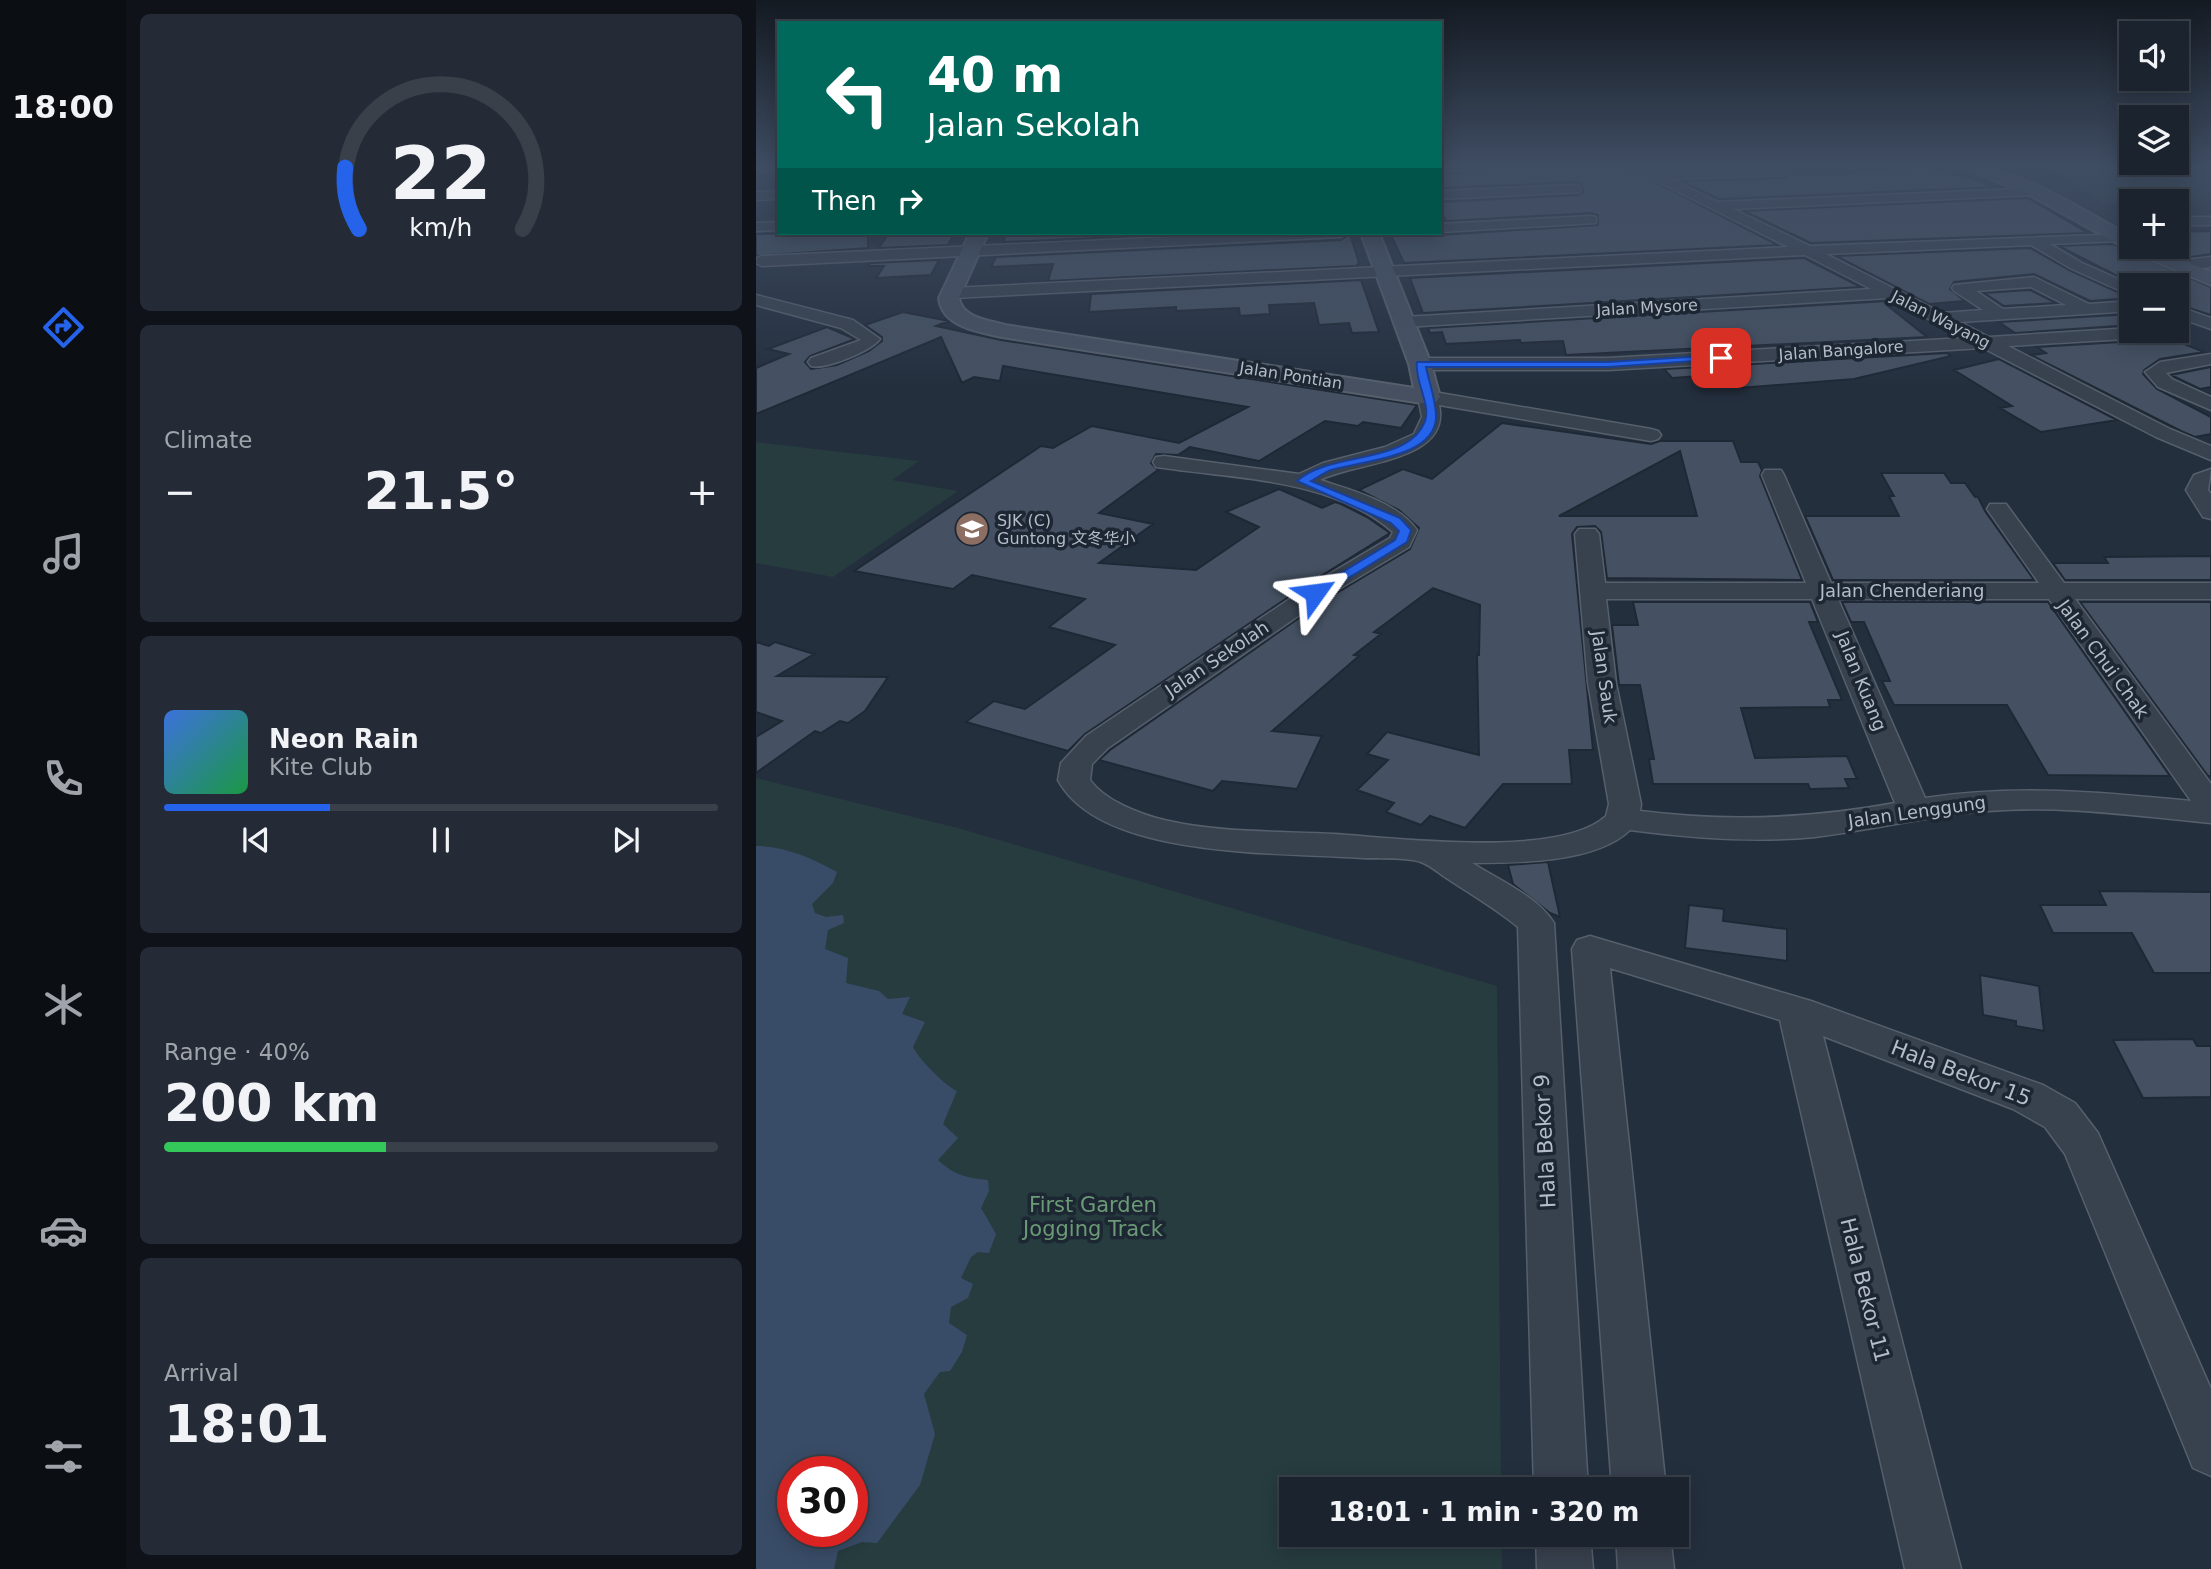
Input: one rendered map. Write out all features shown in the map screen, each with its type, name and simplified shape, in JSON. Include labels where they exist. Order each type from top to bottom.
[{"type":"street","points":[[976,239],[951,293],[1627,258],[2057,239]]},
{"type":"street","points":[[762,261],[1220,239]]},
{"type":"street","points":[[1164,462],[1302,481],[1325,468],[1385,454],[1410,446],[1422,438],[1432,418],[1420,364],[1373,239]]},
{"type":"street","points":[[1609,239],[1627,258]]},
{"type":"street","name":"Jalan Wayang","points":[[1784,239],[2163,433],[2211,454]]},
{"type":"street","points":[[1856,239],[1866,249]]},
{"type":"street","points":[[1974,239],[1982,244]]},
{"type":"street","points":[[2034,241],[2077,266],[2119,285]]},
{"type":"street","points":[[799,273],[816,259]]},
{"type":"street","points":[[2162,259],[2211,279]]},
{"type":"street","points":[[2177,266],[2211,262]]},
{"type":"street","points":[[2001,315],[1960,288],[2034,282],[2086,309]]},
{"type":"street","points":[[763,302],[783,289]]},
{"type":"street","name":"Jalan Pontian","points":[[951,293],[950,307],[960,318],[1002,331],[1428,397],[1651,435]]},
{"type":"street","name":"Jalan Mysore","points":[[1404,322],[1890,293]]},
{"type":"street","points":[[2189,300],[2200,299]]},
{"type":"street","points":[[763,302],[847,324],[871,339],[867,344],[817,362]]},
{"type":"street","points":[[1941,318],[2119,307]]},
{"type":"street","points":[[2189,316],[2211,326]]},
{"type":"street","name":"Jalan Bangalore","points":[[2189,329],[2211,326]]},
{"type":"street","name":"Jalan Bangalore","points":[[1420,364],[1608,365],[2119,334]]},
{"type":"street","points":[[2211,359],[2167,366],[2154,372],[2165,383],[2211,404]]},
{"type":"street","name":"Jalan Kuang","points":[[1773,475],[1824,591],[1914,811]]},
{"type":"street","points":[[2211,476],[2202,480],[2197,490],[2211,512]]},
{"type":"street","name":"Jalan Sekolah","points":[[1302,481],[1325,488],[1395,520],[1405,530],[1401,542],[1315,593],[1097,741],[1082,755],[1075,768],[1073,778],[1078,789],[1099,805],[1157,828],[1200,836],[1426,850],[1551,848],[1590,840],[1613,830],[1622,819]]},
{"type":"street","name":"Jalan Chui Chak","points":[[1998,509],[2054,591],[2211,806]]},
{"type":"street","name":"Jalan Sauk","points":[[1587,534],[1602,683],[1625,804],[1622,819]]},
{"type":"street","name":"Jalan Chenderiang","points":[[1592,591],[2211,591]]},
{"type":"street","name":"Jalan Lenggung","points":[[1622,819],[1740,830],[1799,828],[1960,803],[2024,800],[2112,804],[2211,813]]},
{"type":"street","name":"Hala Bekor 9","points":[[1426,850],[1514,905],[1535,923],[1560,1477]]},
{"type":"street","name":"Hala Bekor 15","points":[[1638,1477],[1590,949],[1797,1011],[2028,1097],[2060,1115],[2083,1145],[2211,1450]]},
{"type":"street","name":"Hala Bekor 11","points":[[1797,1011],[1933,1569]]},
{"type":"street","points":[[1564,1547],[1565,1569]]},
{"type":"street","points":[[1644,1547],[1646,1569]]},
{"type":"green space","points":[[756,442],[919,461],[892,480],[958,491],[833,577],[756,563]]},
{"type":"green space","name":"First Garden Jogging Track","points":[[756,778],[958,828],[1497,986],[1501,1477],[1279,1477],[1279,1547],[1502,1547],[1502,1569],[756,1569]]},
{"type":"water","points":[[756,846],[798,854],[837,872],[833,883],[812,904],[815,913],[826,917],[843,915],[844,923],[828,930],[825,949],[848,958],[846,983],[879,991],[888,999],[910,997],[902,1014],[925,1022],[913,1047],[932,1071],[957,1091],[943,1124],[958,1138],[938,1160],[961,1175],[988,1180],[989,1191],[981,1208],[996,1234],[989,1253],[978,1252],[971,1257],[961,1278],[973,1284],[968,1298],[951,1307],[949,1323],[967,1335],[962,1352],[950,1371],[940,1372],[924,1394],[935,1434],[920,1485],[877,1543],[868,1542],[868,1456],[777,1456],[777,1547],[849,1547],[838,1551],[834,1569],[756,1569]]},
{"type":"building","points":[[756,239],[868,239],[868,248],[756,256]]},
{"type":"building","points":[[885,239],[951,239],[948,245],[879,248]]},
{"type":"building","points":[[1004,239],[1066,239],[1003,242]]},
{"type":"building","points":[[1352,239],[1359,263],[1356,266],[1048,281],[1053,264],[991,267],[996,257]]},
{"type":"building","points":[[1393,239],[1767,239],[1778,245],[1404,263]]},
{"type":"building","points":[[1803,239],[1916,239],[1811,243]]},
{"type":"building","points":[[2189,239],[2211,239],[2211,254],[2189,257]]},
{"type":"building","points":[[2113,244],[2119,247],[2119,259],[2147,259],[2179,273],[2119,273],[2119,277],[2059,246]]},
{"type":"building","points":[[2030,248],[2071,271],[2119,293],[2119,299],[2090,301],[2034,274],[1954,282],[1950,289],[1965,301],[1929,304],[1836,256]]},
{"type":"building","points":[[1804,258],[1861,287],[1423,313],[1410,278]]},
{"type":"building","points":[[939,260],[931,275],[876,278],[884,266],[868,266],[870,263]]},
{"type":"building","points":[[2189,277],[2211,287],[2211,315],[2189,308]]},
{"type":"building","points":[[1361,280],[1379,332],[1352,333],[1349,323],[1319,325],[1314,303],[1269,305],[1270,314],[1240,316],[1239,308],[1176,311],[1176,307],[1089,312],[1091,294]]},
{"type":"building","points":[[2030,290],[2056,303],[2004,306],[1984,293]]},
{"type":"building","points":[[1887,301],[1897,306],[1888,306],[1927,337],[1566,355],[1563,341],[1521,343],[1520,340],[1446,344],[1442,332],[1430,333],[1428,328]]},
{"type":"building","points":[[903,312],[949,321],[936,326],[1001,340],[1417,405],[1401,428],[1363,422],[1358,426],[1325,421],[1259,461],[1190,447],[1178,455],[1156,454],[1151,463],[1158,470],[1099,513],[1153,524],[1099,563],[1196,570],[1259,527],[1226,512],[1279,489],[1322,508],[1335,502],[1341,504],[1390,533],[1305,586],[1085,734],[1068,751],[966,722],[994,701],[1025,709],[1115,645],[1049,627],[1085,599],[972,575],[953,589],[854,571],[1041,446],[1053,448],[1092,426],[1179,443],[1248,407],[1003,366],[1000,381],[974,377],[962,383],[941,337],[756,414],[756,368],[789,354],[768,349],[827,327],[855,339],[810,356],[805,362],[811,369],[837,365],[869,351],[882,341],[882,337],[865,325]]},
{"type":"building","points":[[2119,315],[2119,326],[2015,333],[1999,322]]},
{"type":"building","points":[[2119,342],[2182,343],[2204,352],[2160,359],[2144,370],[2143,374],[2157,389],[2211,417],[2211,434],[2195,437],[2181,431],[2031,355],[2046,353],[2037,347]]},
{"type":"building","points":[[1947,353],[1951,356],[1854,379],[1739,388],[1726,374],[1672,378],[1664,369]]},
{"type":"building","points":[[1999,359],[2117,420],[2041,432],[2000,408],[2012,406],[1954,370]]},
{"type":"building","points":[[2211,367],[2211,387],[2200,389],[2171,375]]},
{"type":"building","points":[[1502,423],[1651,444],[1660,441],[1733,441],[1741,462],[1758,462],[1762,470],[1760,476],[1802,580],[1607,578],[1601,532],[1595,526],[1577,527],[1572,534],[1593,750],[1569,750],[1572,784],[1503,784],[1465,828],[1430,816],[1421,825],[1386,812],[1394,803],[1357,790],[1388,760],[1367,754],[1387,732],[1479,755],[1477,655],[1480,605],[1433,588],[1374,632],[1381,634],[1354,655],[1359,656],[1272,731],[1322,736],[1297,789],[1222,781],[1213,791],[1099,760],[1325,600],[1410,549],[1419,528],[1399,510],[1359,490],[1403,469],[1432,479]],"holes":[[[1680,451],[1697,516],[1559,516]]]},
{"type":"building","points":[[1881,473],[1944,473],[1951,483],[1965,483],[1975,497],[1978,497],[2034,580],[1833,580],[1805,516],[1899,516],[1889,496],[1894,496]]},
{"type":"building","points":[[2211,556],[2211,580],[2065,580],[2053,563],[2108,563],[2104,557]]},
{"type":"building","points":[[1633,602],[1810,602],[1818,622],[1809,622],[1842,700],[1828,700],[1830,707],[1741,708],[1755,758],[1847,756],[1857,779],[1845,779],[1849,788],[1810,789],[1808,784],[1653,784],[1649,759],[1654,759],[1640,685],[1619,685],[1612,625],[1638,625]]},
{"type":"building","points":[[1842,602],[2048,602],[2170,776],[2048,775],[2007,705],[1894,705],[1882,681],[1890,681],[1864,622],[1851,622]]},
{"type":"building","points":[[2080,602],[2211,602],[2211,776],[2208,776]]},
{"type":"building","points":[[756,642],[769,646],[775,642],[814,654],[777,676],[888,677],[865,711],[848,723],[840,721],[821,733],[815,731],[756,773],[756,737],[782,721],[756,712]]},
{"type":"building","points":[[1548,862],[1560,917],[1550,913],[1513,884],[1508,865]]},
{"type":"building","points":[[2099,891],[2211,892],[2211,973],[2154,973],[2132,933],[2053,933],[2040,905],[2106,905]]},
{"type":"building","points":[[1689,905],[1724,909],[1723,921],[1787,929],[1787,961],[1685,948]]},
{"type":"building","points":[[1980,975],[2039,986],[2044,1031],[2016,1026],[2016,1021],[1983,1015]]},
{"type":"building","points":[[2193,1039],[2197,1046],[2211,1046],[2211,1097],[2143,1098],[2113,1040]]},
{"type":"place","name":"SJK (C) Guntong 文冬华小","points":[[972,529]]},
{"type":"route","points":[[1315,593],[1401,542],[1405,530],[1395,520],[1325,488],[1302,481],[1325,468],[1385,454],[1410,446],[1422,438],[1432,418],[1420,364],[1608,365],[1721,358]]}]
